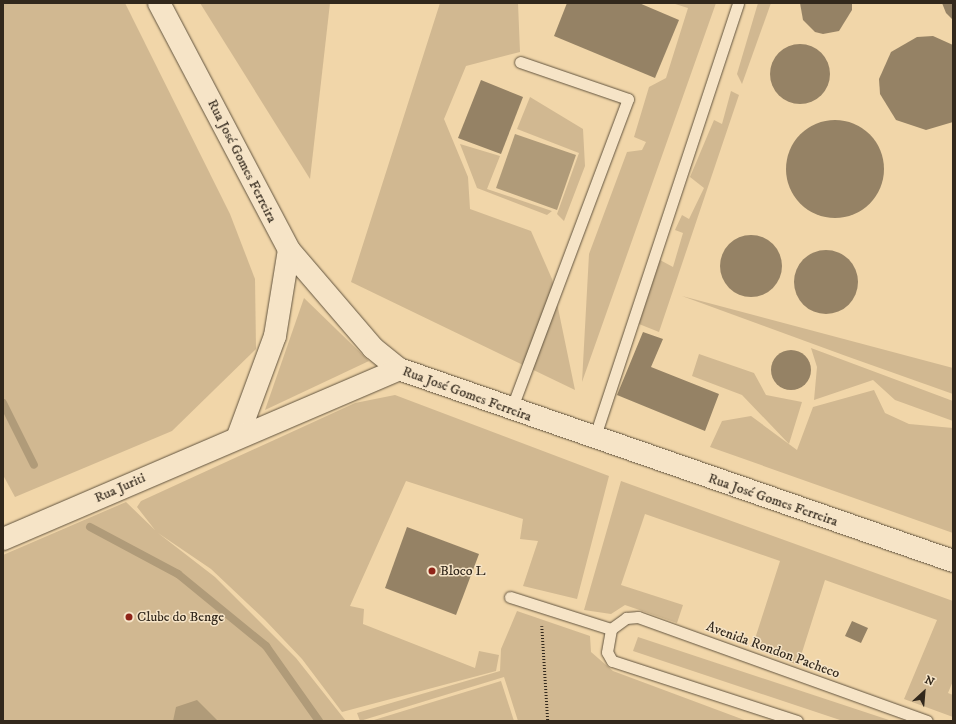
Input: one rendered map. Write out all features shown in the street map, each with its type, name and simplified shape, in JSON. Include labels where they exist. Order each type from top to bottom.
[{"type":"street","name":"Rua José Gomes Ferreira","points":[[159,3],[289,250],[373,348],[399,369],[594,439],[953,561]]},
{"type":"street","points":[[238,436],[275,336],[289,250]]},
{"type":"street","name":"Rua Juriti","points":[[3,539],[238,436],[399,369]]},
{"type":"lane","points":[[594,439],[738,3]]},
{"type":"lane","points":[[511,410],[628,99],[520,62]]},
{"type":"lane","points":[[510,597],[611,629],[607,652],[612,661],[796,721]]},
{"type":"lane","name":"Avenida Rondon Pacheco","points":[[611,629],[626,618],[638,617],[927,721]]},
{"type":"path","points":[[541,607],[548,721]]},
{"type":"shaded area","points":[[3,3],[125,3],[230,214],[255,279],[256,349],[172,431],[15,497],[3,475]]},
{"type":"shaded area","points":[[200,3],[330,3],[310,179]]},
{"type":"shaded area","points":[[440,3],[518,3],[520,52],[466,66],[444,119],[468,177],[470,209],[531,231],[552,279],[575,390],[351,282]]},
{"type":"shaded area","points":[[672,3],[716,3],[582,382],[589,254],[627,152],[642,150],[646,142],[634,137],[649,87],[666,78],[688,8]]},
{"type":"shaded area","points":[[758,3],[771,3],[742,84],[737,74]]},
{"type":"shaded area","points":[[731,91],[739,95],[659,332],[639,324],[660,260],[673,267],[683,233],[675,230],[682,215],[689,219],[704,188],[690,177],[714,120],[722,124]]},
{"type":"shaded area","points":[[530,97],[583,129],[585,166],[564,221],[557,214],[579,153],[517,129]]},
{"type":"shaded area","points":[[515,134],[576,155],[557,210],[496,188]]},
{"type":"shaded area","points":[[460,144],[500,156],[487,189],[552,211],[547,215],[477,188]]},
{"type":"shaded area","points":[[682,296],[953,368],[953,394],[846,356]]},
{"type":"shaded area","points":[[304,298],[369,361],[265,410]]},
{"type":"shaded area","points":[[811,348],[953,401],[953,421],[895,400],[873,380],[814,400],[817,367]]},
{"type":"shaded area","points":[[699,354],[754,373],[766,395],[802,402],[789,444],[742,395],[692,376]]},
{"type":"shaded area","points":[[874,390],[885,413],[909,424],[953,428],[953,533],[710,447],[722,421],[751,416],[797,450],[813,407]]},
{"type":"shaded area","points":[[395,395],[609,476],[577,599],[523,586],[538,541],[520,539],[523,519],[406,481],[350,606],[364,609],[363,624],[475,668],[479,651],[499,655],[496,671],[342,712],[302,659],[265,620],[211,569],[158,533],[215,577],[296,658],[346,721],[3,721],[3,555],[126,502],[155,530],[137,507],[141,501],[355,403]]},
{"type":"shaded area","points":[[621,481],[953,601],[953,681],[948,693],[953,695],[953,717],[904,699],[937,620],[825,580],[798,665],[752,648],[780,561],[645,514],[621,585],[683,605],[677,623],[625,605],[611,614],[584,610]]},
{"type":"shaded area","points":[[517,611],[590,636],[591,652],[613,671],[747,721],[518,721],[504,677],[360,721],[357,713],[500,671],[501,649]]},
{"type":"shaded area","points":[[638,637],[892,721],[843,721],[633,651]]},
{"type":"shaded area","points":[[501,681],[514,721],[374,720]]},
{"type":"shaded area","points":[[197,700],[218,721],[173,721],[176,707]]},
{"type":"building","points":[[567,3],[639,3],[679,20],[655,78],[554,36]]},
{"type":"building","points":[[800,3],[852,3],[852,10],[839,31],[823,34],[815,32],[803,20]]},
{"type":"building","points":[[942,3],[953,3],[953,20],[946,13]]},
{"type":"building","points":[[933,36],[953,45],[953,122],[926,130],[896,120],[880,94],[879,79],[891,52],[917,37]]},
{"type":"building","points":[[800,44],[817,49],[825,57],[830,74],[825,91],[817,99],[800,104],[783,99],[775,91],[770,74],[775,57],[783,49]]},
{"type":"building","points":[[481,80],[523,97],[501,154],[458,138]]},
{"type":"building","points":[[835,120],[854,124],[869,135],[880,150],[884,169],[880,188],[869,203],[854,214],[835,218],[816,214],[801,203],[790,188],[786,169],[790,150],[801,135],[816,124]]},
{"type":"building","points":[[745,235],[757,235],[773,244],[780,254],[782,266],[780,278],[773,288],[757,297],[745,297],[734,292],[725,283],[720,272],[720,260],[725,249],[734,240]]},
{"type":"building","points":[[820,250],[832,250],[849,259],[856,270],[858,282],[856,294],[849,305],[832,314],[820,314],[808,309],[799,300],[794,288],[794,276],[799,264],[808,255]]},
{"type":"building","points":[[643,332],[663,339],[651,367],[719,394],[705,431],[617,395]]},
{"type":"building","points":[[795,350],[802,353],[808,359],[811,370],[810,378],[802,387],[795,390],[787,390],[780,387],[772,378],[771,366],[774,359],[783,351]]},
{"type":"building","name":"Bloco L","points":[[407,527],[479,554],[456,615],[385,588]]},
{"type":"building","points":[[852,621],[868,628],[861,643],[845,636]]},
{"type":"waterway","points":[[3,403],[34,465]]},
{"type":"waterway","points":[[90,527],[178,574],[266,646],[319,721]]},
{"type":"place","name":"Bloco L","points":[[432,571]]},
{"type":"place","name":"Clube do Benge","points":[[129,617]]}]
